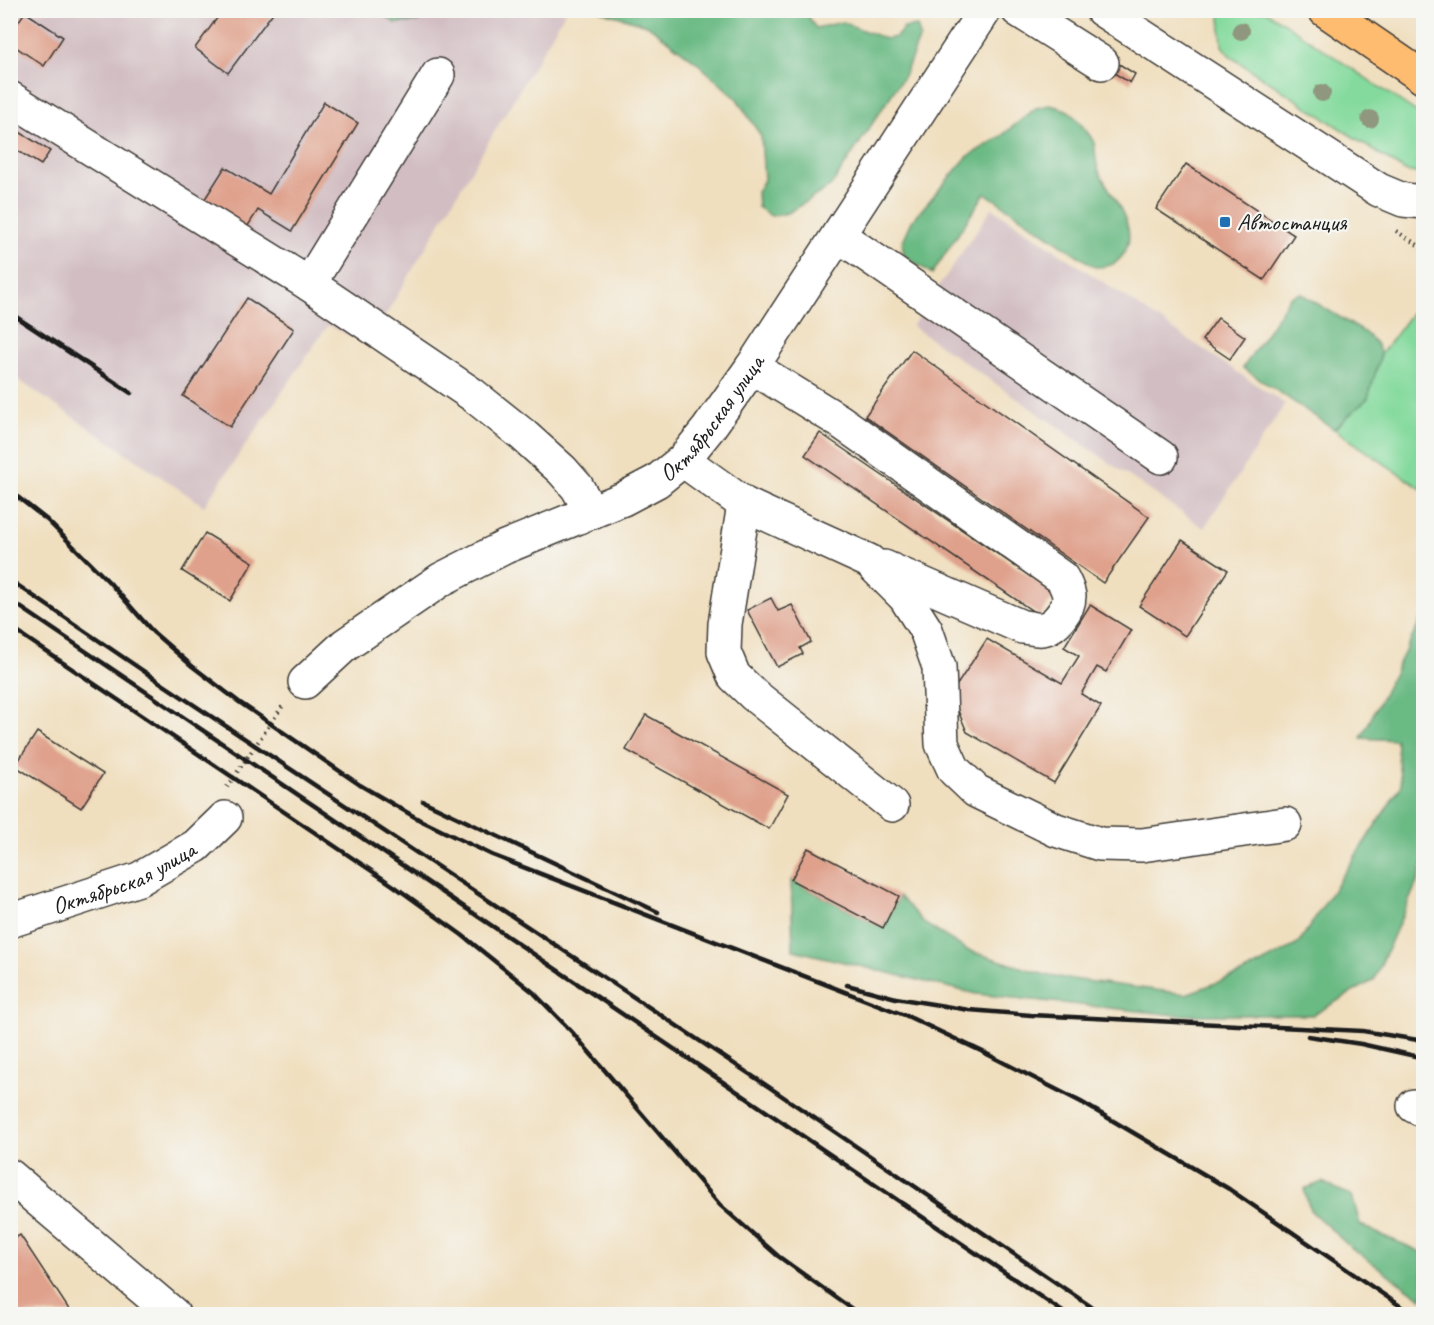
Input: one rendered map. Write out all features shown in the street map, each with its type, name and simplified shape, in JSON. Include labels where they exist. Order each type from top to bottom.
[{"type":"highway","points":[[1325,10],[1424,78]]},
{"type":"street","name":"Октябрьская улица","points":[[305,682],[345,645],[442,579],[505,547],[623,499],[657,481],[683,460],[752,367],[985,10]]},
{"type":"street","points":[[1018,10],[1102,63]]},
{"type":"street","points":[[1102,10],[1379,189],[1403,200],[1424,202]]},
{"type":"street","points":[[309,284],[438,75]]},
{"type":"street","points":[[10,98],[309,284],[473,395],[562,470],[577,487],[591,512]]},
{"type":"street","points":[[838,235],[1161,457]]},
{"type":"street","points":[[683,460],[744,504],[1022,627],[1043,629],[1054,624],[1064,612],[1069,598],[1062,578],[838,420],[752,367]]},
{"type":"street","points":[[744,504],[725,624],[724,652],[734,676],[754,695],[892,805]]},
{"type":"street","points":[[869,561],[905,597],[926,630],[939,667],[942,744],[954,770],[976,791],[1056,830],[1100,844],[1142,845],[1285,824]]},
{"type":"street","name":"Октябрьская улица","points":[[10,921],[139,879],[196,846],[225,818]]},
{"type":"street","points":[[10,1176],[173,1314]]},
{"type":"path","points":[[225,818],[220,797],[290,696],[305,682]]},
{"type":"shaded area","points":[[379,10],[395,23],[418,22],[427,11],[566,11],[368,345],[328,325],[204,506],[11,375],[10,11]]},
{"type":"shaded area","points":[[992,208],[1285,404],[1204,528],[912,326]]},
{"type":"green space","points":[[427,10],[418,22],[395,23],[379,11]]},
{"type":"green space","points":[[600,11],[804,11],[816,28],[842,22],[886,39],[896,37],[904,28],[917,26],[920,37],[904,76],[831,186],[788,213],[771,216],[758,207],[757,192],[764,180],[761,136],[737,99],[695,61],[647,25]]},
{"type":"green space","points":[[1215,11],[1266,11],[1418,113],[1423,120],[1423,171],[1416,173],[1405,171],[1231,57],[1222,46],[1220,14]]},
{"type":"green space","points":[[1050,105],[1071,113],[1093,140],[1099,171],[1127,225],[1128,245],[1120,259],[1110,265],[1095,267],[985,193],[932,274],[904,255],[902,243],[912,221],[967,157],[1000,137],[1036,108]]},
{"type":"green space","points":[[1300,293],[1364,332],[1376,343],[1381,354],[1368,398],[1334,429],[1243,368],[1290,297]]},
{"type":"green space","points":[[1423,302],[1423,490],[1334,429],[1367,398],[1381,354],[1410,315]]},
{"type":"green space","points":[[1423,616],[1424,857],[1419,878],[1374,980],[1313,1015],[1177,1015],[976,994],[793,950],[791,880],[883,928],[899,896],[925,924],[967,950],[1049,976],[1186,994],[1243,973],[1298,944],[1401,786],[1396,740],[1361,738]]},
{"type":"green space","points":[[1322,1182],[1352,1196],[1360,1224],[1423,1253],[1423,1299],[1350,1247],[1310,1210],[1304,1189]]},
{"type":"building","points":[[223,10],[275,10],[228,73],[195,48]]},
{"type":"building","points":[[25,12],[63,37],[44,66],[10,43],[10,34]]},
{"type":"building","points":[[1116,62],[1135,74],[1130,83],[1111,71]]},
{"type":"building","points":[[324,102],[358,123],[292,231],[258,210],[244,232],[201,205],[225,167],[269,194]]},
{"type":"building","points":[[10,126],[50,151],[41,165],[10,146]]},
{"type":"building","name":"Автостанция","points":[[1186,164],[1294,235],[1264,280],[1156,209]]},
{"type":"building","points":[[247,298],[294,329],[230,427],[183,396]]},
{"type":"building","points":[[1218,318],[1245,337],[1230,359],[1202,340]]},
{"type":"building","points":[[912,350],[1149,517],[1103,583],[865,416]]},
{"type":"building","points":[[820,433],[1056,594],[1040,616],[805,455]]},
{"type":"building","points":[[205,533],[253,562],[230,601],[182,571]]},
{"type":"building","points":[[1182,540],[1228,570],[1185,636],[1139,606]]},
{"type":"building","points":[[771,598],[778,611],[792,605],[811,642],[800,648],[803,654],[777,667],[747,610]]},
{"type":"building","points":[[1090,605],[1131,630],[1106,672],[1097,667],[1081,694],[1101,706],[1054,783],[967,732],[951,694],[987,639],[1062,683],[1079,656],[1064,647]]},
{"type":"building","points":[[646,715],[788,794],[769,829],[626,750]]},
{"type":"building","points":[[37,732],[103,774],[81,808],[15,766]]},
{"type":"building","points":[[808,848],[899,896],[883,928],[791,880]]},
{"type":"building","points":[[20,1235],[72,1314],[10,1314],[10,1241]]},
{"type":"railway","points":[[10,313],[131,393]]},
{"type":"railway","points":[[10,491],[47,520],[109,582],[153,632],[192,666],[239,702],[360,785],[420,820],[492,855],[907,1016],[983,1052],[1081,1102],[1229,1189],[1412,1314]]},
{"type":"railway","points":[[10,580],[769,1087],[1102,1314]]},
{"type":"railway","points":[[10,600],[1066,1314]]},
{"type":"railway","points":[[10,627],[394,886],[462,935],[533,992],[572,1032],[720,1205],[778,1256],[859,1314]]},
{"type":"railway","points":[[423,801],[658,912]]},
{"type":"railway","points":[[847,985],[896,998],[969,1010],[1363,1031],[1424,1041]]},
{"type":"railway","points":[[1308,1036],[1361,1044],[1424,1058]]},
{"type":"place","name":"Автостанция","points":[[1225,222]]}]
